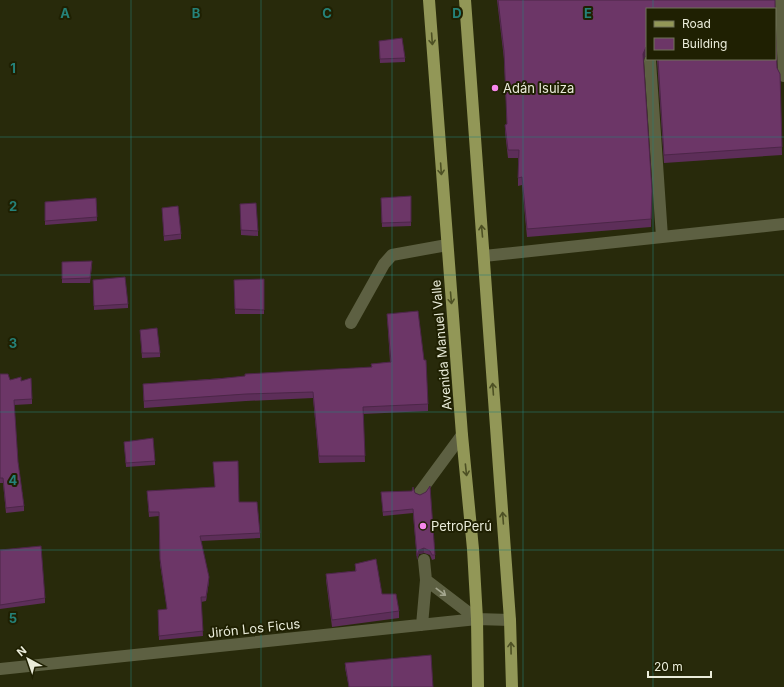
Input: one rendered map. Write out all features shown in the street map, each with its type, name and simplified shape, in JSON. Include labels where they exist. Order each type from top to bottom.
[{"type":"main road","name":"Avenida Manuel Valle","points":[[429,0],[462,436],[473,549],[477,620],[478,687]]},
{"type":"main road","points":[[465,0],[510,620],[512,687]]},
{"type":"street","points":[[781,0],[784,76]]},
{"type":"street","points":[[650,61],[662,237]]},
{"type":"street","points":[[484,256],[784,224]]},
{"type":"street","points":[[351,323],[384,264],[392,255],[447,245]]},
{"type":"street","points":[[420,492],[462,436]]},
{"type":"street","points":[[422,625],[426,580],[424,560]]},
{"type":"street","points":[[426,580],[477,620]]},
{"type":"street","name":"Jirón Los Ficus","points":[[0,669],[422,625],[477,620],[510,620]]},
{"type":"building","points":[[498,0],[775,0],[775,8],[646,8],[646,47],[643,54],[652,191],[651,219],[527,229],[522,177],[518,178],[519,150],[508,150],[505,125],[507,124],[504,51]]},
{"type":"building","points":[[402,38],[405,58],[380,59],[379,41]]},
{"type":"building","points":[[776,42],[777,68],[780,74],[782,147],[664,155],[658,60],[776,60]]},
{"type":"building","points":[[411,196],[411,222],[382,223],[381,198]]},
{"type":"building","points":[[96,198],[97,217],[45,221],[45,202]]},
{"type":"building","points":[[256,203],[258,231],[241,230],[240,204]]},
{"type":"building","points":[[178,206],[181,234],[164,236],[162,208]]},
{"type":"building","points":[[92,261],[90,278],[62,279],[62,262]]},
{"type":"building","points":[[125,277],[128,304],[94,306],[93,280]]},
{"type":"building","points":[[264,279],[264,310],[235,309],[234,280]]},
{"type":"building","points":[[418,311],[424,360],[426,360],[428,404],[363,407],[365,456],[319,456],[313,392],[246,394],[144,401],[143,384],[217,379],[245,376],[245,374],[372,367],[371,364],[391,362],[387,314]]},
{"type":"building","points":[[157,328],[160,353],[142,353],[140,330]]},
{"type":"building","points":[[0,374],[8,374],[10,380],[21,377],[21,381],[31,378],[32,399],[14,400],[18,462],[24,506],[6,508],[3,478],[0,478]]},
{"type":"building","points":[[153,438],[155,461],[126,463],[124,442]]},
{"type":"building","points":[[238,461],[239,502],[257,502],[260,533],[200,536],[209,577],[206,597],[201,597],[203,631],[159,636],[158,610],[167,609],[160,559],[159,512],[149,512],[147,491],[215,487],[213,462]]},
{"type":"building","name":"PetroPerú","points":[[430,486],[435,555],[432,555],[430,551],[424,548],[419,550],[417,556],[413,509],[383,512],[381,492],[412,491],[413,487],[415,493],[420,495],[426,492]]},
{"type":"building","points":[[41,546],[45,598],[0,605],[0,550]]},
{"type":"building","points":[[376,559],[382,594],[396,594],[399,611],[332,620],[326,574],[356,571],[355,564]]},
{"type":"building","points":[[431,655],[433,687],[349,687],[345,663]]},
{"type":"place","name":"Adán Isuiza","points":[[495,88]]},
{"type":"place","name":"PetroPerú","points":[[423,526]]}]
